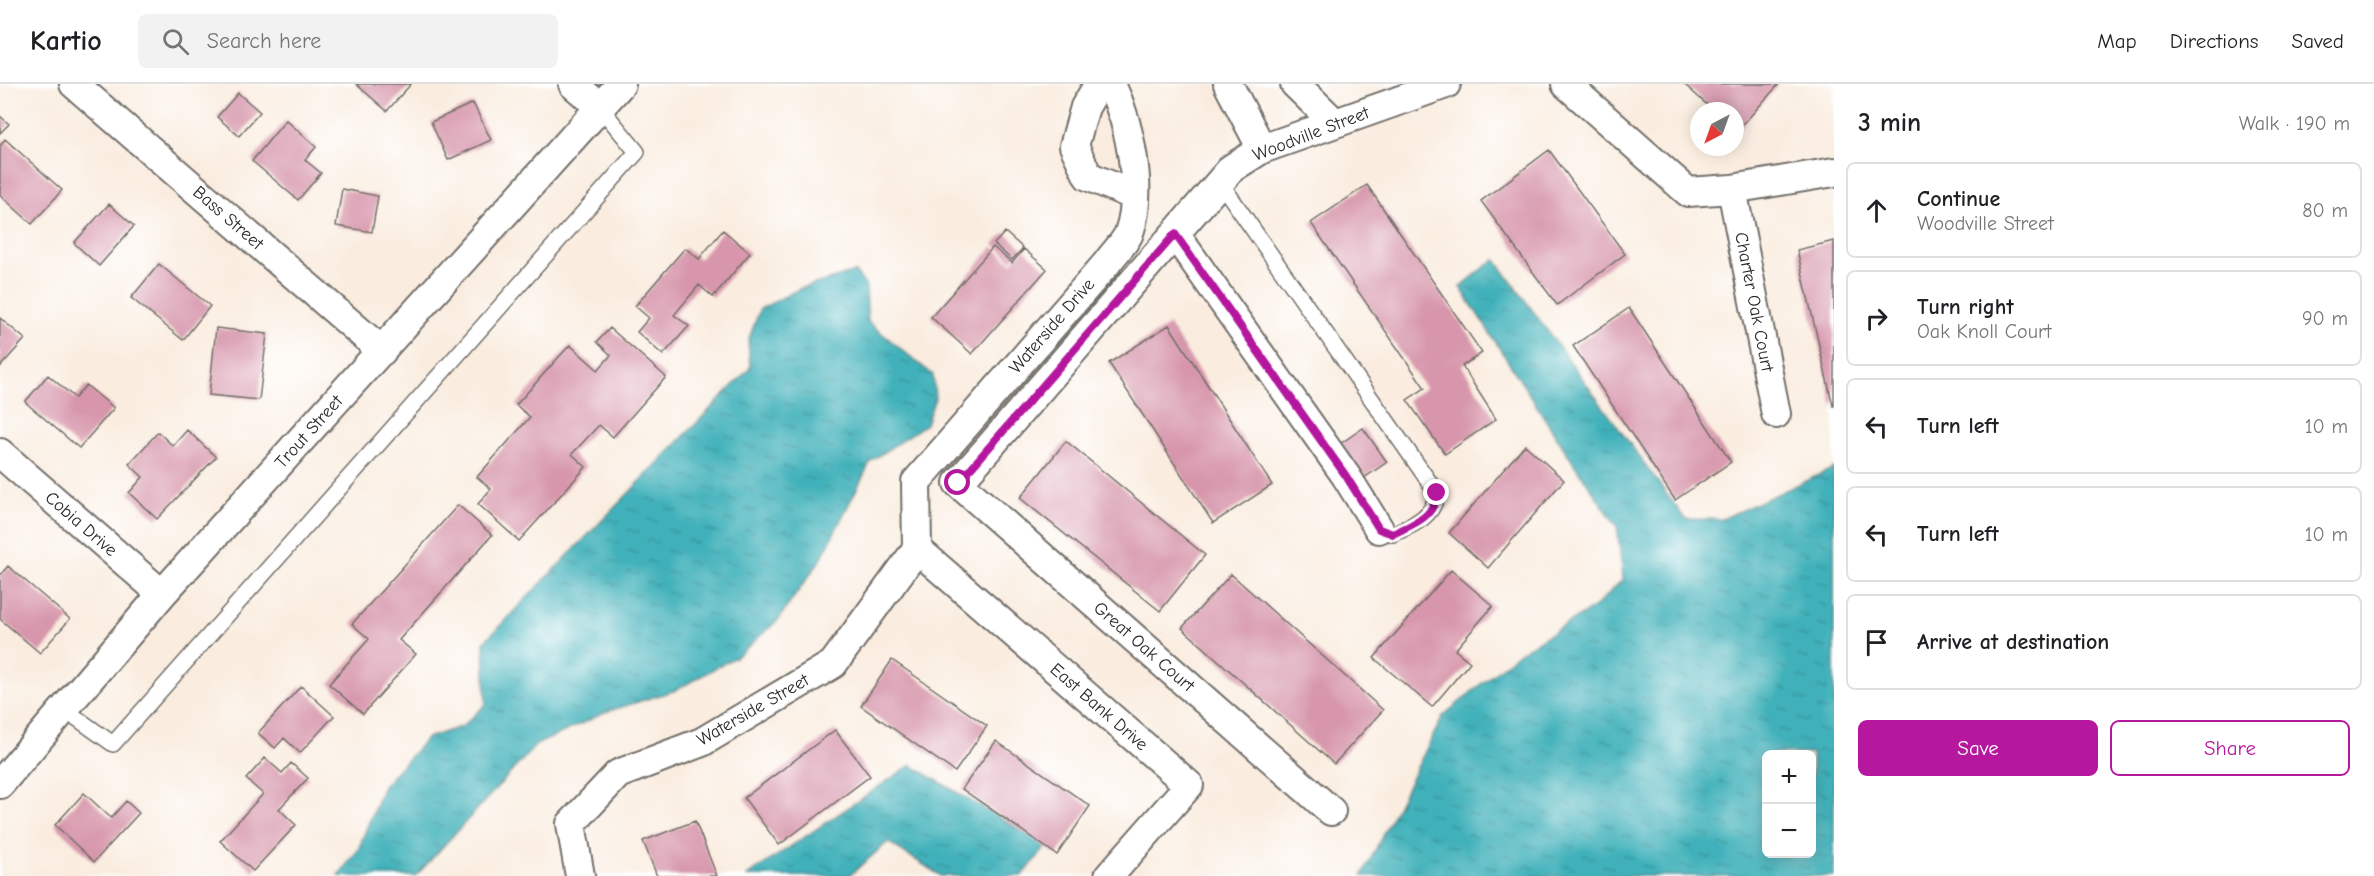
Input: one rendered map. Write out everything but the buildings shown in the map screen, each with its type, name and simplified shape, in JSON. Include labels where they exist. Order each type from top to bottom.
[{"type":"street","name":"Bass Street","points":[[74,84],[382,351]]},
{"type":"street","points":[[573,84],[600,107]]},
{"type":"street","name":"Trout Street","points":[[0,784],[162,594],[621,84]]},
{"type":"street","points":[[1099,84],[1085,107],[1074,146],[1088,176],[1135,196]]},
{"type":"street","name":"Waterside Drive","points":[[917,549],[916,482],[1129,235],[1135,196],[1131,151],[1121,106],[1111,84]]},
{"type":"street","points":[[1228,84],[1262,149]]},
{"type":"street","points":[[1295,84],[1335,123]]},
{"type":"street","name":"Woodville Street","points":[[958,483],[1232,168],[1262,149],[1446,84]]},
{"type":"street","points":[[1566,84],[1688,192],[1732,189],[1834,172]]},
{"type":"street","name":"Charter Oak Court","points":[[1732,189],[1776,414]]},
{"type":"street","points":[[1175,234],[1346,476],[1379,529]]},
{"type":"street","name":"Cobia Drive","points":[[0,453],[162,594]]},
{"type":"street","name":"Great Oak Court","points":[[958,483],[1331,811]]},
{"type":"street","name":"Waterside Street","points":[[580,876],[572,824],[618,774],[702,742],[832,664],[917,549]]},
{"type":"street","name":"East Bank Drive","points":[[917,549],[1190,785],[1109,876]]},
{"type":"lane","points":[[64,709],[113,744],[637,152],[600,107]]},
{"type":"lane","points":[[1220,182],[1437,493],[1436,505],[1429,514],[1414,524],[1393,534],[1379,529]]},
{"type":"water","points":[[1495,259],[1685,519],[1722,519],[1834,468],[1834,876],[1362,876],[1443,716],[1518,653],[1595,607],[1623,579],[1617,526],[1576,467],[1460,287]]},
{"type":"water","points":[[855,272],[866,286],[868,322],[933,375],[935,398],[926,424],[871,461],[821,559],[778,620],[739,655],[676,690],[606,712],[536,745],[416,876],[338,876],[358,850],[383,786],[427,738],[463,726],[486,704],[484,642],[750,368],[748,341],[760,309],[801,288]]},
{"type":"water","points":[[911,765],[1047,846],[1022,876],[941,876],[888,842],[849,876],[747,876]]},
{"type":"route","points":[[958,483],[1175,234],[1346,476],[1379,529],[1393,534],[1414,524],[1429,514],[1436,505],[1437,493]]}]
